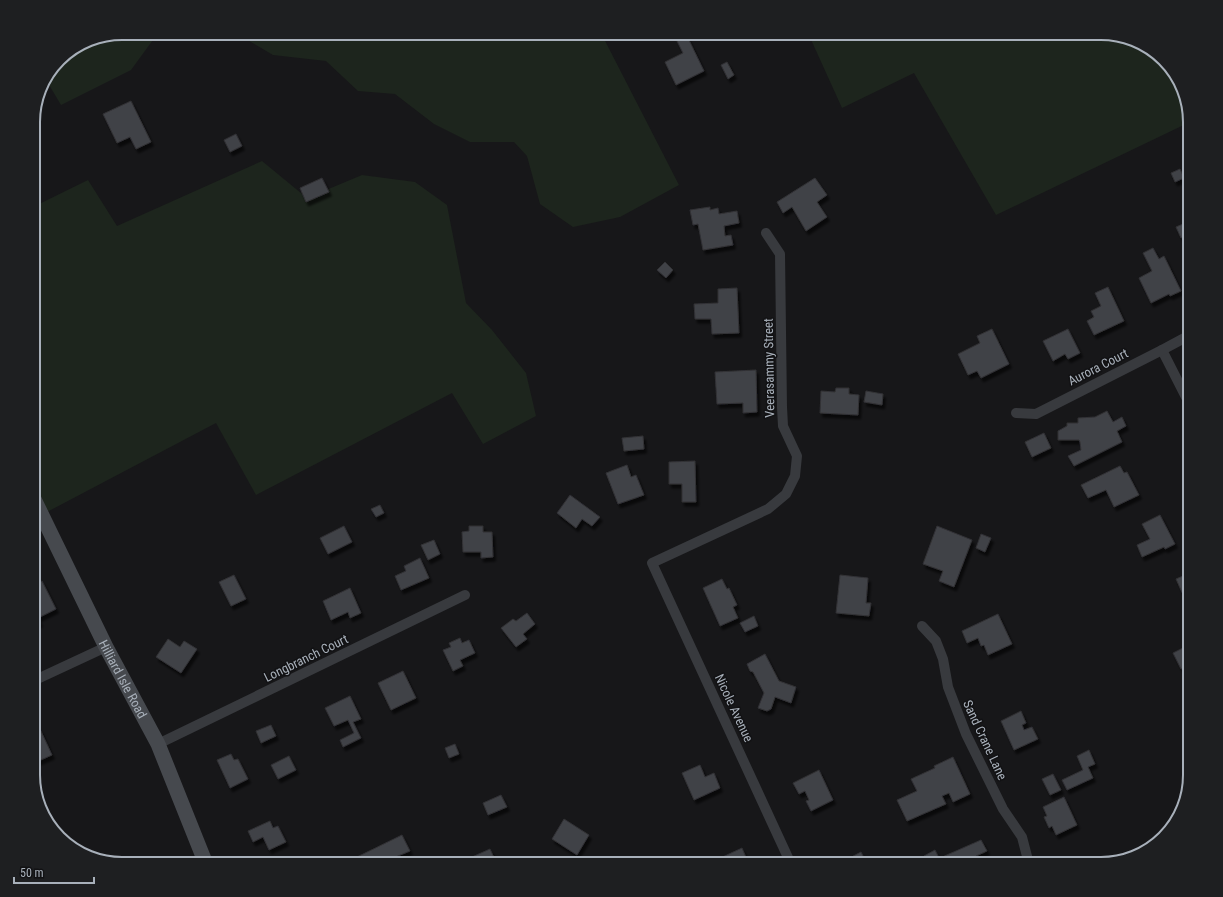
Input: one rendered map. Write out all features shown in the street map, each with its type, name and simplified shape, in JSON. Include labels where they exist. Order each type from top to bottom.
[{"type":"street","name":"Veerasammy Street","points":[[652,563],[768,509],[786,494],[795,476],[797,456],[783,426],[782,413],[780,254],[766,233]]},
{"type":"street","name":"Aurora Court","points":[[1016,413],[1036,414],[1183,339]]},
{"type":"street","points":[[1162,350],[1183,391]]},
{"type":"street","name":"Hilliard Isle Road","points":[[40,511],[106,647],[158,744],[203,857]]},
{"type":"street","name":"Nicole Avenue","points":[[652,563],[788,857]]},
{"type":"street","name":"Longbranch Court","points":[[158,744],[465,595]]},
{"type":"street","name":"Sand Crane Lane","points":[[922,626],[936,641],[943,659],[948,687],[966,734],[1003,809],[1022,837],[1027,857]]},
{"type":"street","points":[[40,678],[106,647]]},
{"type":"shaded area","points":[[153,40],[131,70],[61,105],[49,85],[60,68],[76,54],[95,44],[111,41]]},
{"type":"shaded area","points":[[248,40],[605,40],[679,185],[620,217],[573,227],[540,204],[527,156],[514,142],[470,142],[434,124],[395,94],[358,91],[326,61],[273,55]]},
{"type":"shaded area","points":[[811,40],[1101,40],[1128,44],[1147,54],[1159,64],[1169,76],[1177,90],[1182,111],[1183,125],[996,215],[914,73],[842,108]]},
{"type":"shaded area","points":[[262,161],[307,198],[362,175],[415,182],[447,205],[466,303],[492,330],[526,373],[536,416],[483,444],[452,393],[256,495],[216,423],[47,512],[40,498],[40,204],[88,180],[117,226]]},
{"type":"building","points":[[689,40],[704,71],[676,85],[665,62],[683,53],[677,41]]},
{"type":"building","points":[[727,62],[734,75],[728,79],[721,65]]},
{"type":"building","points":[[131,101],[151,142],[136,149],[130,137],[117,143],[103,114]]},
{"type":"building","points":[[236,134],[242,146],[230,152],[224,140]]},
{"type":"building","points":[[1180,169],[1183,178],[1175,182],[1171,173]]},
{"type":"building","points":[[322,178],[329,192],[306,202],[300,188]]},
{"type":"building","points":[[815,178],[827,195],[817,202],[827,217],[806,231],[792,207],[783,213],[777,202]]},
{"type":"building","points":[[710,207],[710,210],[718,208],[719,214],[737,211],[739,223],[724,226],[725,236],[731,235],[733,245],[703,250],[698,224],[693,225],[690,210]]},
{"type":"building","points":[[1183,224],[1183,237],[1181,238],[1176,227]]},
{"type":"building","points":[[1153,248],[1159,259],[1164,256],[1181,291],[1170,296],[1169,294],[1151,303],[1139,278],[1152,271],[1143,253]]},
{"type":"building","points":[[665,262],[673,270],[666,278],[657,270]]},
{"type":"building","points":[[1108,287],[1124,321],[1094,335],[1087,321],[1094,317],[1091,311],[1101,306],[1095,293]]},
{"type":"building","points":[[737,288],[739,333],[712,334],[711,319],[695,319],[694,304],[718,303],[718,289]]},
{"type":"building","points":[[992,329],[1009,364],[981,378],[977,371],[968,375],[958,354],[980,343],[977,336]]},
{"type":"building","points":[[1068,329],[1080,353],[1068,359],[1065,354],[1053,361],[1043,341]]},
{"type":"building","points":[[756,370],[757,412],[743,413],[743,403],[717,404],[715,372]]},
{"type":"building","points":[[836,388],[849,388],[849,394],[859,395],[858,415],[820,413],[821,391],[835,392]]},
{"type":"building","points":[[866,391],[883,394],[882,405],[864,402]]},
{"type":"building","points":[[1107,411],[1113,422],[1122,417],[1126,426],[1117,431],[1122,442],[1074,466],[1068,456],[1081,450],[1080,442],[1079,440],[1058,440],[1058,431],[1067,426],[1067,423],[1078,423],[1078,418],[1095,417]]},
{"type":"building","points":[[1044,433],[1051,448],[1032,457],[1025,442]]},
{"type":"building","points":[[643,436],[644,449],[624,451],[622,438]]},
{"type":"building","points":[[695,461],[696,502],[682,502],[682,484],[669,484],[669,462]]},
{"type":"building","points":[[627,465],[631,477],[636,475],[644,495],[618,504],[606,473]]},
{"type":"building","points":[[1120,466],[1124,473],[1127,472],[1139,495],[1114,507],[1106,490],[1088,498],[1081,485]]},
{"type":"building","points":[[570,495],[600,517],[592,526],[582,519],[576,528],[557,513]]},
{"type":"building","points":[[380,505],[384,513],[376,517],[371,509]]},
{"type":"building","points":[[1160,515],[1175,544],[1165,549],[1164,547],[1142,557],[1137,545],[1150,539],[1142,524]]},
{"type":"building","points":[[344,526],[352,542],[328,554],[320,538]]},
{"type":"building","points":[[469,526],[483,526],[483,532],[492,532],[493,557],[481,558],[481,552],[463,552],[462,532],[469,531]]},
{"type":"building","points":[[937,526],[972,540],[954,587],[939,581],[943,571],[923,564]]},
{"type":"building","points":[[981,534],[991,538],[985,552],[976,548]]},
{"type":"building","points":[[434,540],[440,554],[428,560],[421,545]]},
{"type":"building","points":[[420,558],[429,578],[401,590],[395,576],[406,571],[404,566]]},
{"type":"building","points":[[234,575],[246,599],[231,606],[219,582]]},
{"type":"building","points":[[840,575],[868,578],[866,603],[871,603],[869,616],[836,613]]},
{"type":"building","points":[[1183,576],[1183,595],[1176,579]]},
{"type":"building","points":[[722,579],[727,589],[729,588],[737,605],[733,607],[738,618],[720,626],[703,588]]},
{"type":"building","points":[[42,581],[56,609],[40,617],[40,582]]},
{"type":"building","points":[[350,588],[361,613],[350,618],[348,612],[331,620],[323,601]]},
{"type":"building","points":[[527,613],[535,624],[523,634],[527,639],[516,647],[501,628],[513,619],[516,621]]},
{"type":"building","points":[[998,614],[1012,644],[988,655],[984,645],[981,646],[978,638],[967,643],[962,631]]},
{"type":"building","points":[[754,616],[758,626],[745,632],[740,623]]},
{"type":"building","points":[[460,638],[462,643],[469,640],[475,653],[460,660],[463,666],[453,671],[443,650],[451,647],[449,643]]},
{"type":"building","points":[[168,639],[180,647],[184,641],[197,649],[181,673],[156,657]]},
{"type":"building","points":[[1183,648],[1183,668],[1181,669],[1173,653]]},
{"type":"building","points":[[765,654],[779,681],[796,687],[791,703],[775,697],[771,709],[767,711],[758,708],[764,693],[747,664]]},
{"type":"building","points":[[403,671],[416,698],[391,710],[378,683]]},
{"type":"building","points":[[350,696],[361,719],[353,722],[361,738],[343,747],[340,740],[354,733],[348,720],[334,726],[325,708]]},
{"type":"building","points":[[1021,711],[1026,723],[1022,725],[1024,730],[1032,727],[1038,739],[1014,750],[1001,721]]},
{"type":"building","points":[[271,725],[276,736],[261,743],[256,731]]},
{"type":"building","points":[[40,729],[52,755],[40,760]]},
{"type":"building","points":[[455,744],[459,754],[449,758],[445,748]]},
{"type":"building","points":[[1089,750],[1095,764],[1088,767],[1093,778],[1067,790],[1062,780],[1083,770],[1077,756]]},
{"type":"building","points":[[231,754],[234,760],[238,759],[248,779],[230,788],[217,760]]},
{"type":"building","points":[[289,756],[296,770],[278,779],[271,765]]},
{"type":"building","points":[[953,757],[970,794],[953,802],[949,793],[942,796],[946,804],[907,821],[897,800],[917,791],[911,779],[935,768],[934,766]]},
{"type":"building","points":[[700,765],[705,777],[714,773],[720,788],[694,800],[682,773]]},
{"type":"building","points":[[819,770],[833,800],[811,811],[806,801],[809,800],[805,791],[799,794],[793,783]]},
{"type":"building","points":[[1053,774],[1061,790],[1050,795],[1042,779]]},
{"type":"building","points":[[501,795],[507,807],[488,815],[483,803]]},
{"type":"building","points":[[1064,797],[1077,825],[1056,835],[1052,826],[1049,828],[1044,817],[1047,816],[1043,807]]},
{"type":"building","points":[[564,819],[589,835],[577,855],[552,839]]},
{"type":"building","points":[[270,821],[273,828],[278,826],[286,842],[269,850],[263,837],[253,842],[248,831]]},
{"type":"building","points":[[402,835],[410,851],[395,857],[357,857]]},
{"type":"building","points":[[981,840],[987,851],[976,857],[942,857]]},
{"type":"building","points":[[742,848],[746,857],[722,857]]},
{"type":"building","points":[[490,849],[494,857],[472,857]]},
{"type":"building","points":[[935,850],[938,857],[924,857]]},
{"type":"building","points":[[861,852],[864,857],[851,857]]}]
